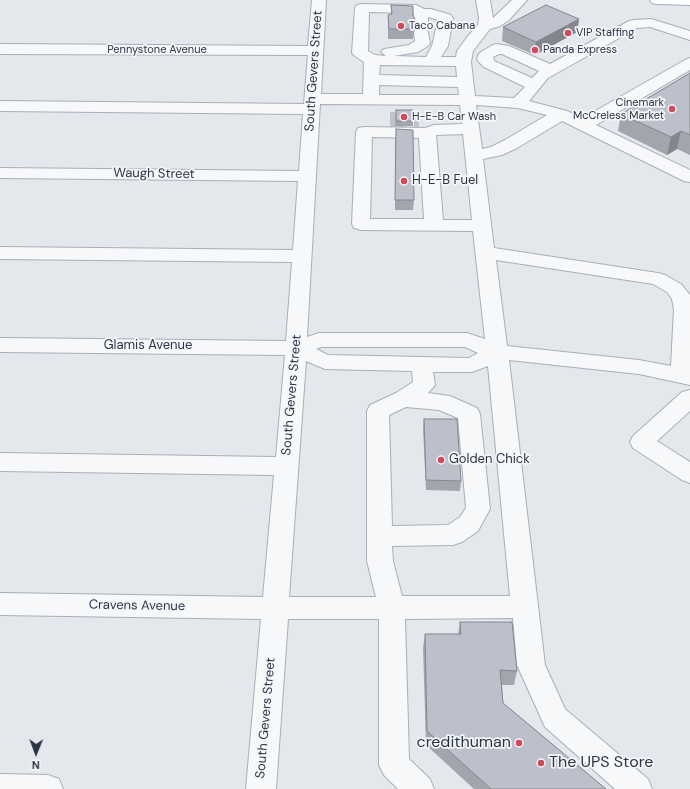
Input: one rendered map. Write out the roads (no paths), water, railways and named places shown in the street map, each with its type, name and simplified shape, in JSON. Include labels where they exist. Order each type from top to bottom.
[{"type":"main road","points":[[657,0],[690,0]]},
{"type":"street","name":"South Gevers Street","points":[[260,789],[296,348],[319,0]]},
{"type":"street","points":[[483,0],[486,18],[485,26]]},
{"type":"street","points":[[520,0],[504,17],[495,23],[485,26],[473,39],[465,51],[463,62],[497,352],[531,666],[555,718],[637,789]]},
{"type":"street","points":[[368,58],[376,52],[397,52],[413,49],[423,43],[421,23],[416,9],[362,8],[360,53],[368,58],[463,62]]},
{"type":"street","points":[[421,23],[431,13],[446,18],[440,46],[431,61]]},
{"type":"street","points":[[518,103],[542,75],[634,24],[650,23],[690,36]]},
{"type":"street","name":"Pennystone Avenue","points":[[0,49],[315,51]]},
{"type":"street","points":[[534,85],[488,64],[485,60],[486,55],[496,49],[504,49],[550,70]]},
{"type":"street","points":[[368,58],[372,80],[371,99]]},
{"type":"street","points":[[583,125],[690,63]]},
{"type":"street","points":[[372,80],[465,82]]},
{"type":"street","points":[[0,106],[312,104],[371,99],[467,100],[518,103],[561,114],[690,177]]},
{"type":"street","points":[[474,156],[496,151],[561,114]]},
{"type":"street","points":[[390,120],[370,120],[364,122],[361,224],[482,226]]},
{"type":"street","points":[[364,132],[423,127],[434,130],[470,125]]},
{"type":"street","points":[[423,127],[433,219],[437,225]]},
{"type":"street","name":"Waugh Street","points":[[0,173],[308,176]]},
{"type":"street","points":[[296,348],[319,340],[467,340],[497,352],[640,366],[686,376],[684,309],[682,298],[674,288],[658,279],[485,252]]},
{"type":"street","points":[[0,253],[302,256]]},
{"type":"street","name":"Glamis Avenue","points":[[0,345],[296,348]]},
{"type":"street","points":[[296,348],[325,362],[472,366],[497,352]]},
{"type":"street","points":[[419,789],[394,765],[392,608],[380,562],[378,411],[404,399],[424,385],[422,364]]},
{"type":"street","points":[[690,398],[640,442],[690,474]]},
{"type":"street","points":[[380,536],[453,535],[469,524],[478,510],[469,414],[442,402],[404,399]]},
{"type":"street","points":[[0,462],[286,466]]},
{"type":"street","name":"Cravens Avenue","points":[[0,604],[275,608],[525,607]]},
{"type":"street","points":[[0,788],[48,789]]},
{"type":"tunnel","points":[[390,120],[419,120]]},
{"type":"place","name":"Taco Cabana","points":[[401,26]]},
{"type":"place","name":"VIP Staffing","points":[[568,33]]},
{"type":"place","name":"Panda Express","points":[[535,50]]},
{"type":"place","name":"Cinemark McCreless Market","points":[[672,109]]},
{"type":"place","name":"H-E-B Car Wash","points":[[404,117]]},
{"type":"place","name":"H-E-B Fuel","points":[[404,181]]},
{"type":"place","name":"Golden Chick","points":[[441,460]]},
{"type":"place","name":"credithuman","points":[[519,743]]},
{"type":"place","name":"The UPS Store","points":[[541,763]]}]
